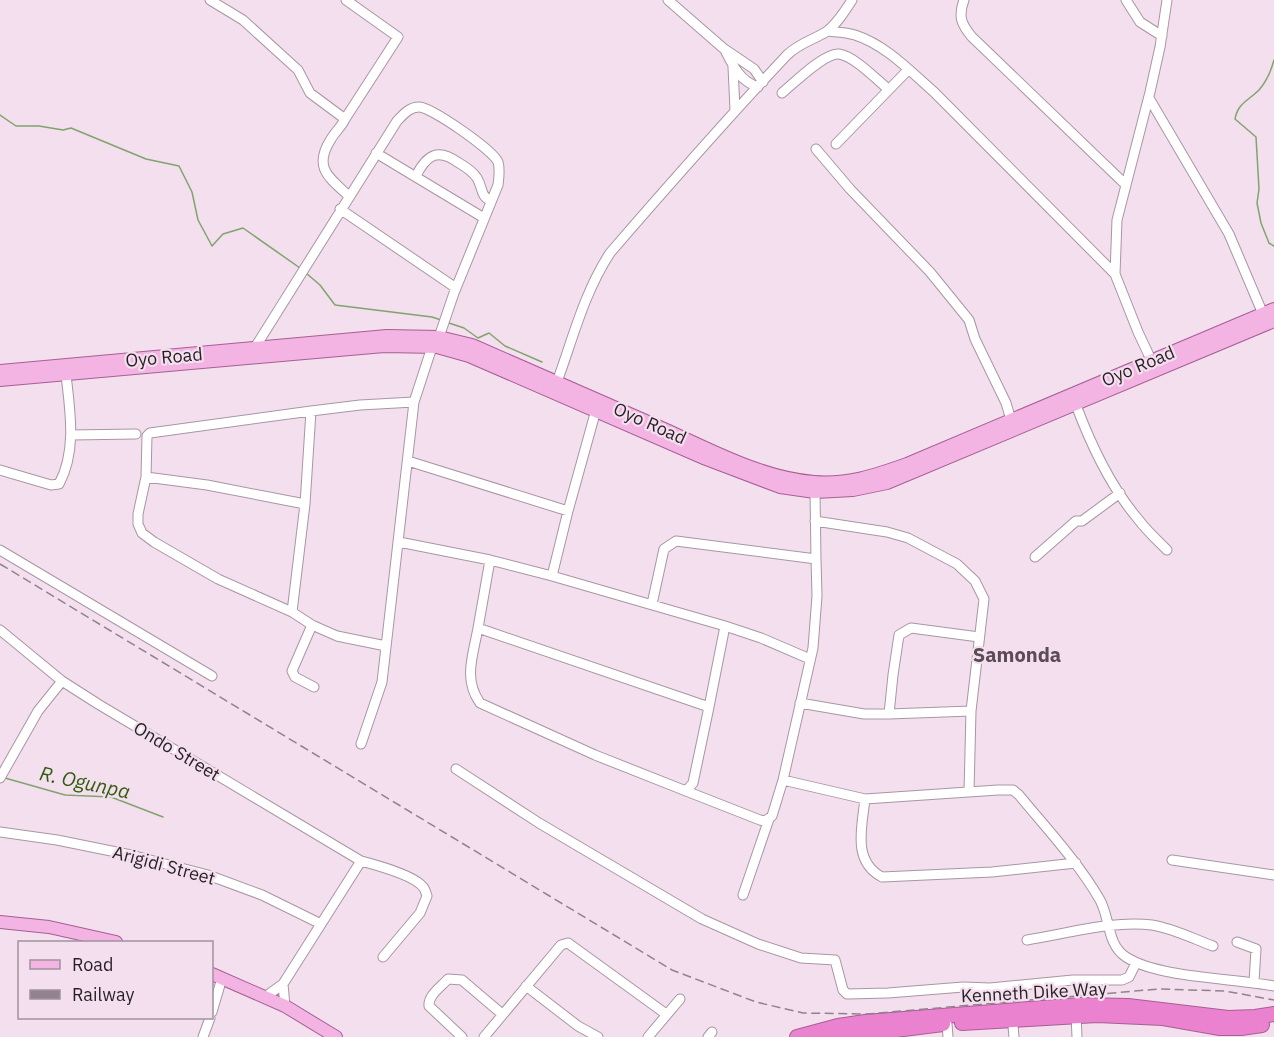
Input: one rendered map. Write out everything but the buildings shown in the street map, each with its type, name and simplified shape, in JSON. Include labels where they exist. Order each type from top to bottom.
[{"type":"highway","name":"Kenneth Dike Way","points":[[832,1037],[864,1031],[880,1035],[947,1030],[1012,1015],[1080,1005],[1128,1006],[1228,1018],[1274,1014]]},
{"type":"highway","name":"Kenneth Dike Way","points":[[797,1037],[865,1022],[1012,1015],[1163,1018],[1228,1028],[1274,1022]]},
{"type":"main road","name":"Oyo Road","points":[[0,380],[66,375],[84,368],[387,336],[472,345],[732,459],[772,474],[815,483],[850,481],[883,472],[1154,365],[1270,315]]},
{"type":"main road","name":"Oyo Road","points":[[0,371],[84,368],[436,342],[706,459],[770,484],[815,492],[853,490],[887,483],[1076,405],[1154,365]]},
{"type":"main road","points":[[0,922],[50,927],[112,941]]},
{"type":"main road","points":[[217,976],[285,1006],[336,1037]]},
{"type":"street","points":[[210,0],[243,20],[298,70],[310,93],[345,119]]},
{"type":"street","points":[[346,0],[398,37],[325,149],[322,165],[327,176],[349,196]]},
{"type":"street","points":[[668,0],[723,48],[759,74],[760,85]]},
{"type":"street","points":[[557,382],[585,299],[596,275],[610,254],[735,110],[788,54],[801,44],[827,31],[842,16],[852,0]]},
{"type":"street","points":[[964,0],[960,10],[961,21],[972,37],[1126,185]]},
{"type":"street","points":[[1126,0],[1140,22],[1162,36]]},
{"type":"street","points":[[1115,274],[1117,220],[1149,98],[1167,0]]},
{"type":"street","points":[[827,31],[854,34],[877,45],[908,70],[934,92],[1115,274],[1154,365]]},
{"type":"street","points":[[723,48],[733,67],[744,80],[760,85]]},
{"type":"street","points":[[782,93],[827,56],[840,54],[855,61],[888,89]]},
{"type":"street","points":[[744,62],[772,73]]},
{"type":"street","points":[[733,67],[735,110]]},
{"type":"street","points":[[836,144],[908,70]]},
{"type":"street","points":[[1149,98],[1228,234],[1270,315]]},
{"type":"street","points":[[254,349],[376,153],[397,121],[408,110],[420,107],[432,111],[478,141],[498,162],[499,178],[491,201],[414,402],[380,690],[361,744]]},
{"type":"street","points":[[816,149],[850,189],[930,272],[969,320],[975,339],[1006,404],[1011,420]]},
{"type":"street","points":[[376,153],[484,218]]},
{"type":"street","points":[[416,177],[429,157],[442,154],[449,156],[475,175],[482,195],[491,201]]},
{"type":"street","points":[[340,209],[456,288]]},
{"type":"street","points":[[0,470],[57,486],[61,482],[71,435],[66,375]]},
{"type":"street","points":[[386,646],[337,636],[312,625],[292,612],[218,579],[153,542],[142,533],[138,524],[138,514],[146,477],[147,436],[150,433],[360,405],[414,402]]},
{"type":"street","points":[[1076,405],[1092,446],[1120,493],[1137,519],[1167,550]]},
{"type":"street","points":[[552,576],[596,410]]},
{"type":"street","points":[[292,612],[305,504],[311,411]]},
{"type":"street","points":[[71,435],[136,434]]},
{"type":"street","points":[[408,461],[568,511]]},
{"type":"street","points":[[146,477],[207,485],[305,504]]},
{"type":"street","points":[[743,895],[783,780],[815,635],[817,596],[815,492]]},
{"type":"street","points":[[1035,557],[1076,521],[1083,521],[1120,493]]},
{"type":"street","points":[[814,521],[887,532],[908,538],[957,564],[975,581],[984,599],[971,711],[969,792]]},
{"type":"street","points":[[651,604],[664,549],[676,541],[816,559]]},
{"type":"street","points":[[399,542],[490,560],[651,604],[761,638],[810,660]]},
{"type":"street","points":[[0,550],[212,676]]},
{"type":"street","points":[[490,560],[470,680],[470,688],[480,703],[595,755],[760,820],[769,819]]},
{"type":"street","points":[[312,625],[292,671],[296,677],[314,687]]},
{"type":"street","points":[[686,791],[693,783],[725,626]]},
{"type":"street","points":[[478,628],[709,707]]},
{"type":"street","points":[[889,714],[892,675],[899,635],[902,632],[910,628],[979,637]]},
{"type":"street","name":"Ondo Street","points":[[0,630],[62,681],[361,861],[413,879],[423,886],[427,896],[420,913],[383,957]]},
{"type":"street","points":[[0,778],[38,711],[62,681]]},
{"type":"street","points":[[800,703],[864,714],[971,711]]},
{"type":"street","points":[[456,769],[539,823],[702,919],[758,944],[801,958],[835,960],[843,990],[847,994],[963,987],[990,988],[1073,980],[1122,980],[1129,976],[1136,963]]},
{"type":"street","points":[[783,780],[865,798],[1013,790],[1076,864],[1101,901],[1113,941],[1121,953],[1136,963],[1179,973],[1274,986]]},
{"type":"street","points":[[865,798],[862,852],[873,872],[882,876],[992,872],[1076,864]]},
{"type":"street","name":"Arigidi Street","points":[[0,832],[110,850],[208,875],[262,895],[321,924]]},
{"type":"street","points":[[1172,860],[1274,875]]},
{"type":"street","points":[[265,997],[283,984],[361,861]]},
{"type":"street","points":[[1027,940],[1128,924],[1152,925],[1213,946]]},
{"type":"street","points":[[1237,942],[1256,949],[1254,982]]},
{"type":"street","points":[[484,1037],[561,945],[568,943],[666,1014]]},
{"type":"street","points":[[213,1005],[217,976]]},
{"type":"street","points":[[462,1037],[429,1006],[432,996],[448,979],[462,980],[502,1014]]},
{"type":"street","points":[[283,984],[285,1006]]},
{"type":"street","points":[[526,986],[578,1026],[598,1037]]},
{"type":"street","points":[[648,1037],[680,999]]},
{"type":"street","points":[[1012,1015],[1014,1037]]},
{"type":"street","points":[[1076,1015],[1077,1037]]},
{"type":"street","points":[[203,1037],[209,1019]]},
{"type":"waterway","points":[[1274,60],[1264,83],[1241,106],[1235,119],[1256,137],[1259,189],[1257,203],[1261,223],[1269,243],[1274,246]]},
{"type":"waterway","points":[[0,115],[16,126],[39,126],[63,130],[71,128],[146,159],[179,166],[192,192],[198,220],[212,246],[223,234],[243,228],[300,268]]},
{"type":"waterway","points":[[306,273],[320,285],[335,305],[441,320]]},
{"type":"waterway","points":[[449,323],[464,328],[478,338],[489,333],[505,346],[542,362]]},
{"type":"waterway","name":"R. Ogunpa","points":[[5,778],[65,795],[111,797],[163,817]]},
{"type":"railway","points":[[0,564],[672,970],[756,1002],[803,1013],[867,1014],[1159,989],[1225,991],[1274,1000]]},
{"type":"district","name":"Samonda","points":[[1017,654]]}]
